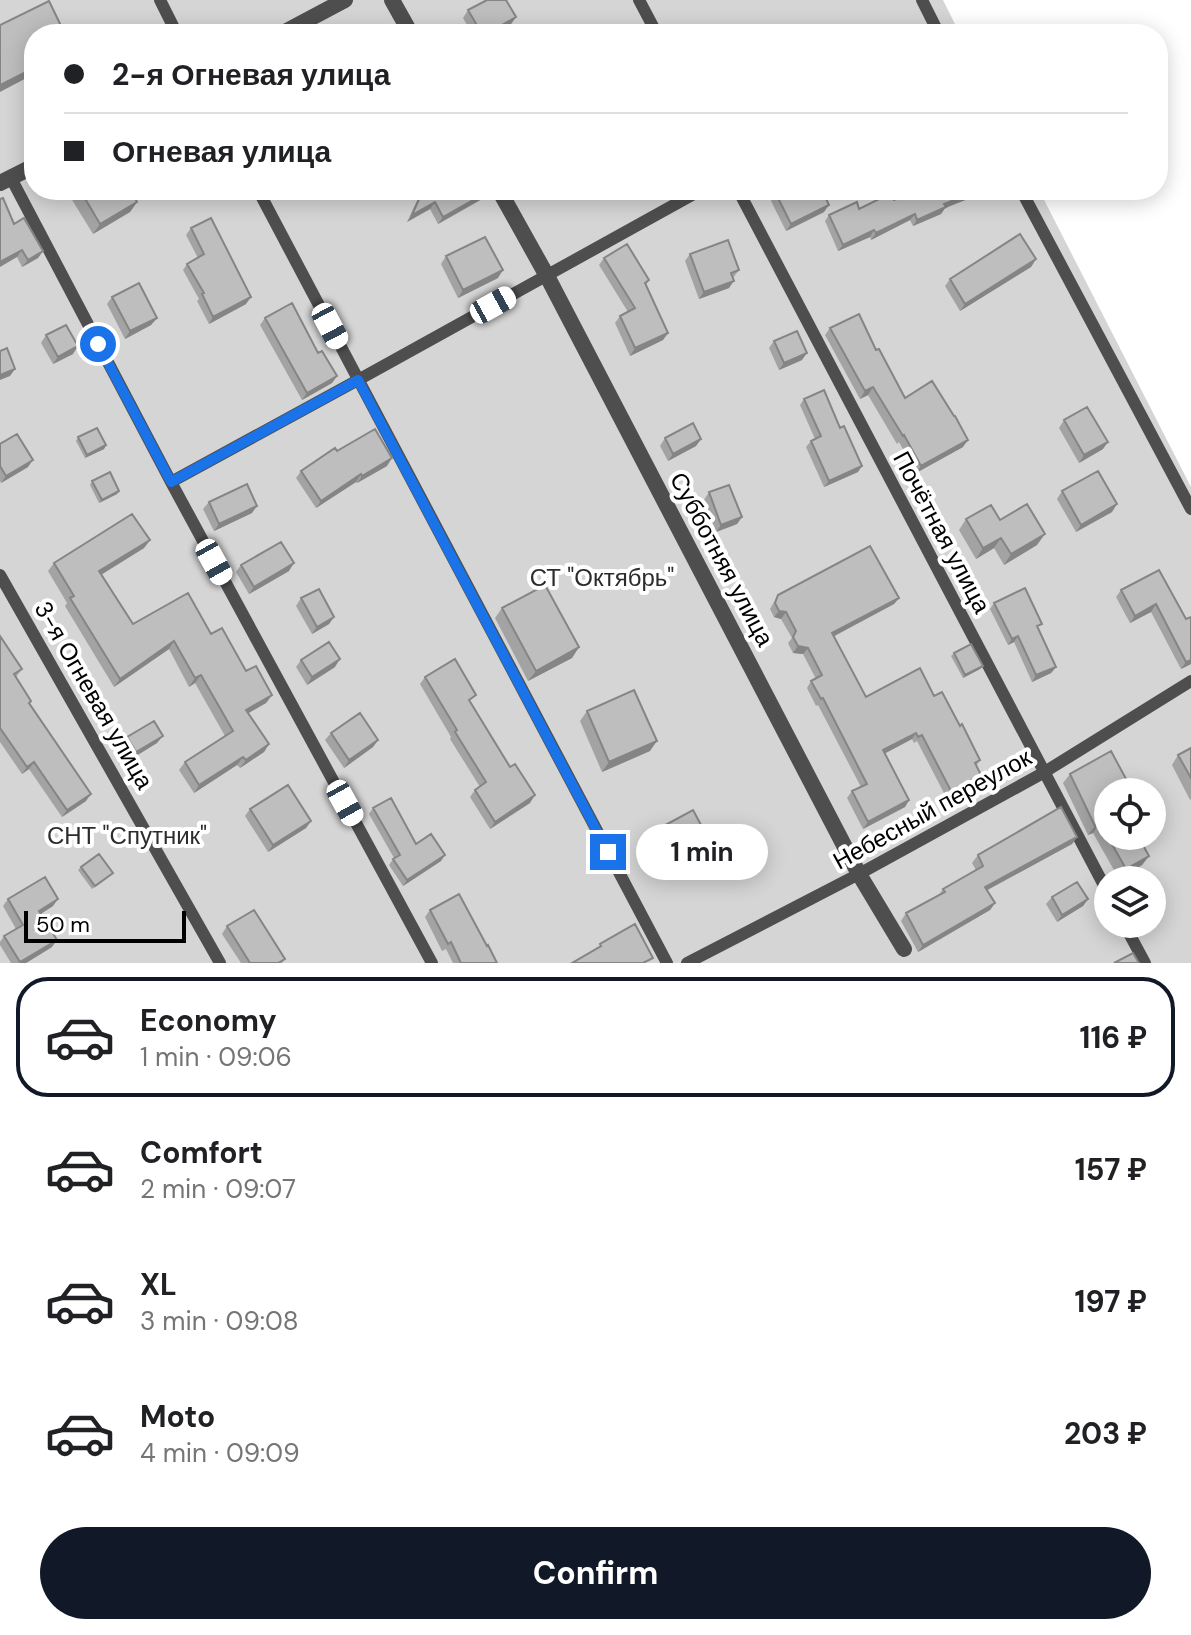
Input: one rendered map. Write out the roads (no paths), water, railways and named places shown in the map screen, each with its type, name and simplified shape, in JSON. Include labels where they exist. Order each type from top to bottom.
[{"type":"street","points":[[300,24],[345,0]]},
{"type":"street","points":[[392,0],[405,24]]},
{"type":"street","points":[[6,181],[24,171]]},
{"type":"street","name":"Субботняя улица","points":[[505,200],[859,874],[904,949]]},
{"type":"lane","points":[[160,0],[172,24]]},
{"type":"lane","points":[[639,0],[652,24]]},
{"type":"lane","points":[[922,0],[934,24]]},
{"type":"lane","points":[[6,181],[432,963]]},
{"type":"lane","points":[[263,200],[667,963]]},
{"type":"lane","points":[[171,482],[683,200]]},
{"type":"lane","name":"Почётная улица","points":[[743,200],[1094,867]]},
{"type":"lane","points":[[1026,200],[1191,509]]},
{"type":"lane","name":"3-я Огневая улица","points":[[0,575],[220,963]]},
{"type":"lane","name":"Небесный переулок","points":[[694,961],[1043,773],[1191,681]]},
{"type":"lane","points":[[1132,938],[1145,963]]},
{"type":"park label","name":"СТ \"Октябрь\"","points":[[602,577]]},
{"type":"park label","name":"СНТ \"Спутник\"","points":[[127,835]]}]
